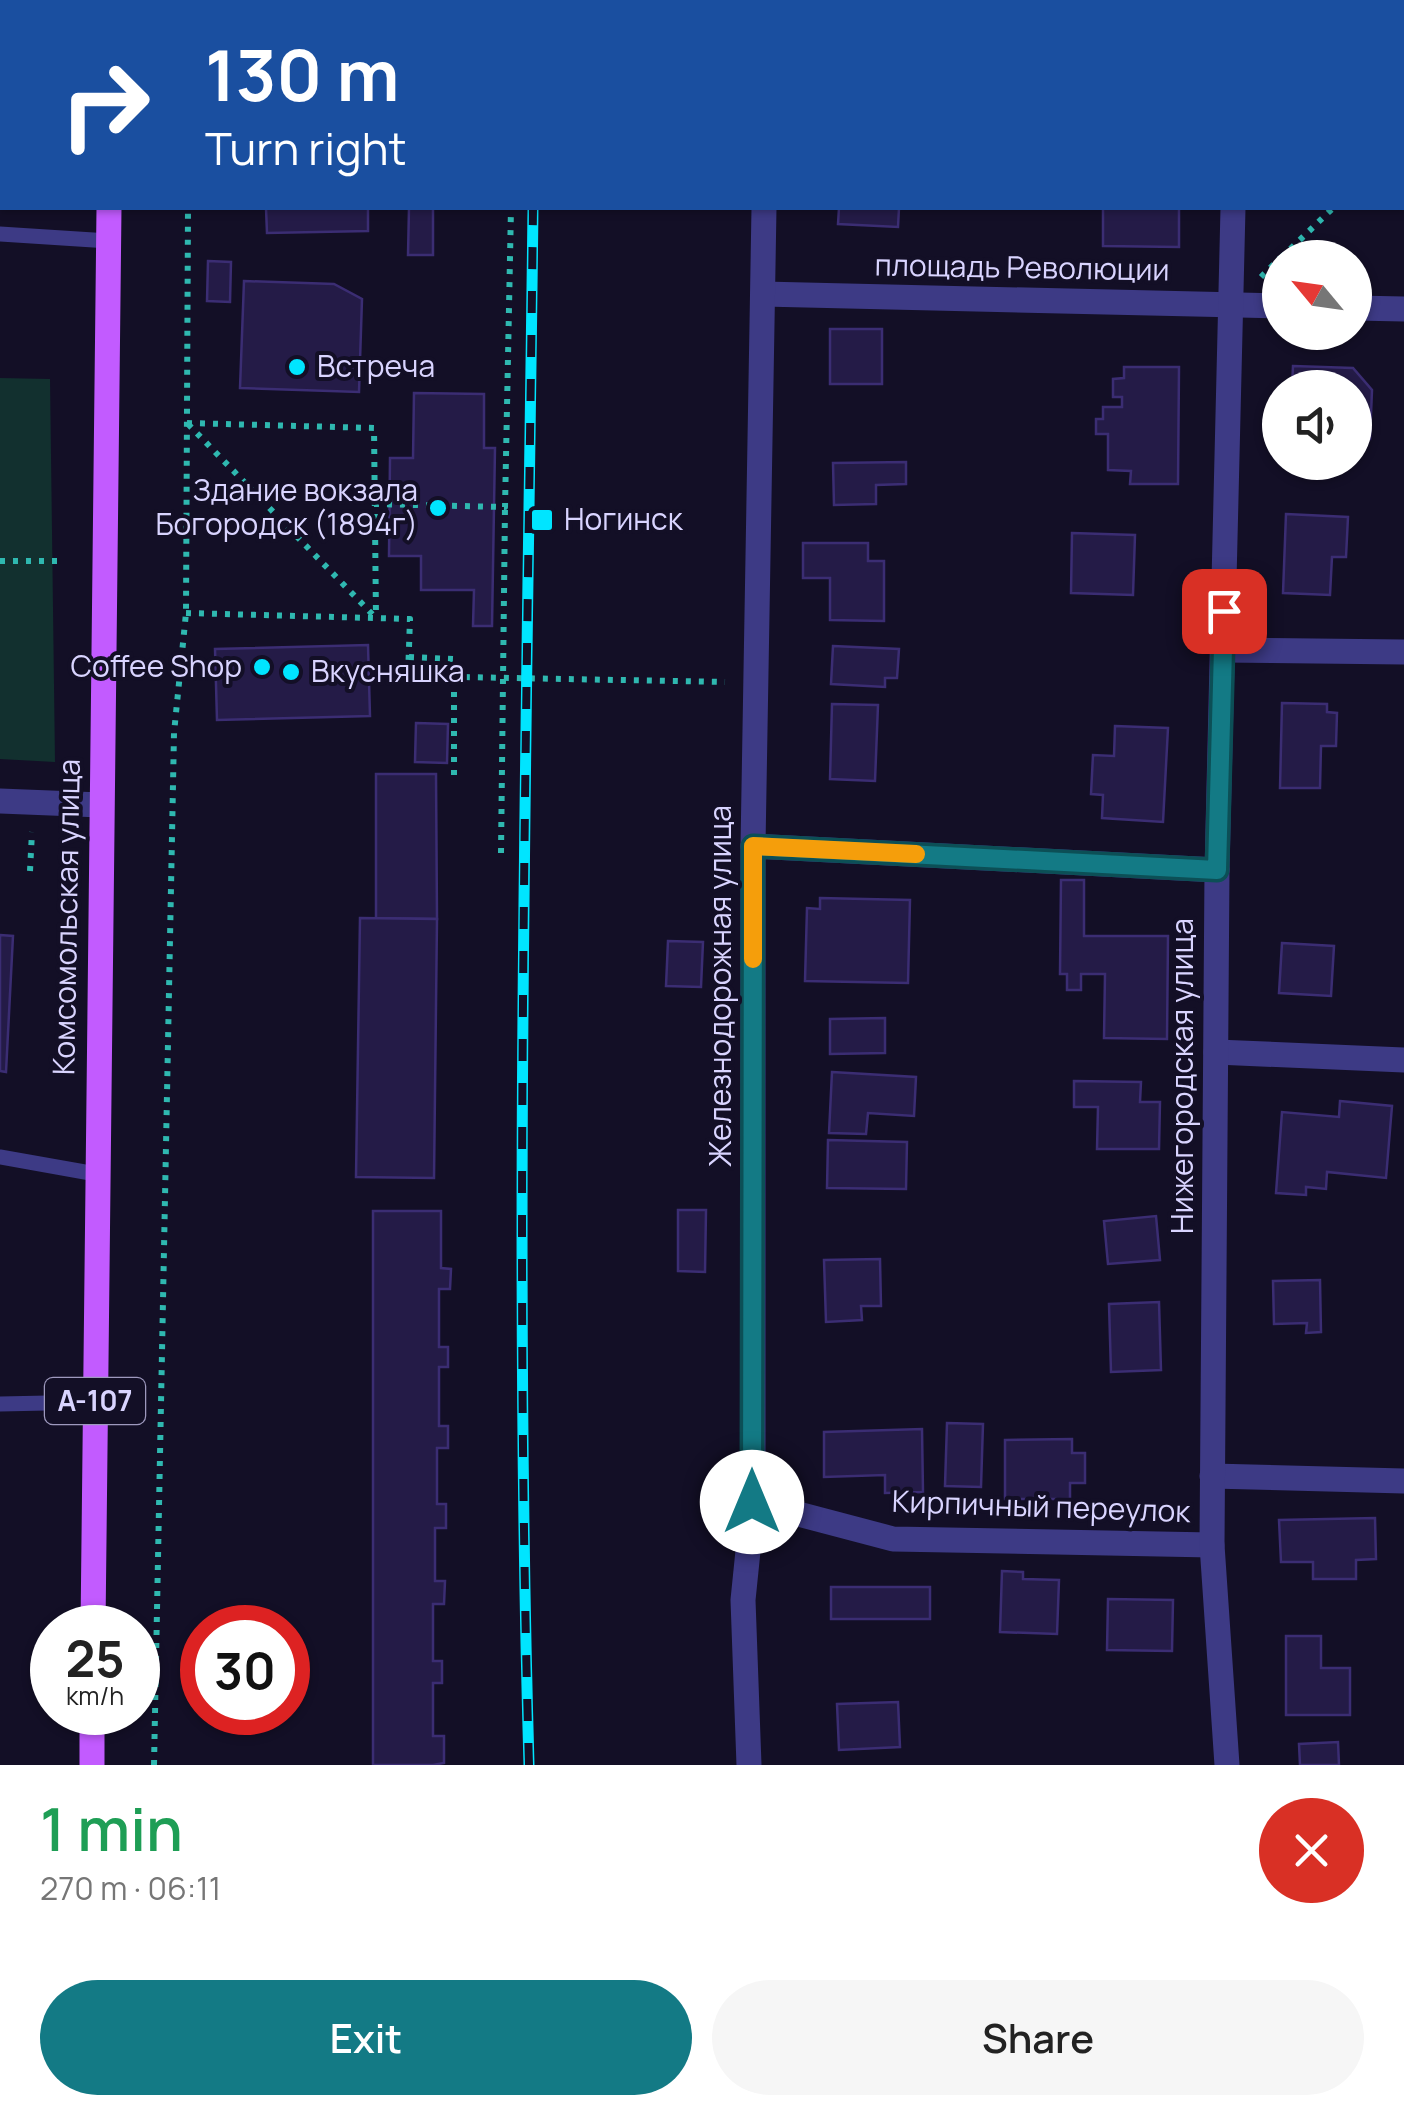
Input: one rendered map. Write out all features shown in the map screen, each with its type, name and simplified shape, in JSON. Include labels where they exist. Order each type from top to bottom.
[{"type":"main road","name":"Комсомольская улица","points":[[93,1605],[110,210]]},
{"type":"main road","points":[[92,1735],[92,1765]]},
{"type":"street","name":"Железнодорожная улица","points":[[749,1765],[744,1600],[752,1502],[753,846],[764,210]]},
{"type":"street","name":"Нижегородская улица","points":[[1227,1765],[1212,1545],[1212,1476],[1217,870],[1233,210]]},
{"type":"street","name":"площадь Революции","points":[[763,294],[1262,306]]},
{"type":"street","points":[[1372,308],[1404,309]]},
{"type":"street","points":[[1224,650],[1404,652]]},
{"type":"street","points":[[0,801],[100,805]]},
{"type":"street","points":[[753,846],[1217,870]]},
{"type":"street","points":[[1216,1052],[1404,1060]]},
{"type":"street","points":[[1212,1476],[1404,1481]]},
{"type":"street","name":"Кирпичный переулок","points":[[752,1502],[893,1539],[1212,1545]]},
{"type":"lane","points":[[0,234],[109,241]]},
{"type":"lane","points":[[0,1157],[96,1174]]},
{"type":"lane","points":[[0,1404],[96,1402]]},
{"type":"path","points":[[154,1765],[174,734],[186,613],[188,210]]},
{"type":"path","points":[[501,853],[511,210]]},
{"type":"path","points":[[1300,240],[1331,210]]},
{"type":"path","points":[[187,423],[374,428],[376,618]]},
{"type":"path","points":[[187,423],[376,618]]},
{"type":"path","points":[[374,504],[505,507]]},
{"type":"path","points":[[0,561],[64,561]]},
{"type":"path","points":[[186,613],[410,619],[408,676],[725,682]]},
{"type":"path","points":[[409,657],[454,659],[454,778]]},
{"type":"green space","points":[[0,378],[50,379],[55,762],[0,759]]},
{"type":"building","points":[[266,210],[368,210],[368,231],[267,233]]},
{"type":"building","points":[[409,210],[433,210],[433,255],[408,255]]},
{"type":"building","points":[[839,210],[899,210],[898,227],[838,224]]},
{"type":"building","points":[[1103,210],[1179,210],[1179,247],[1103,246]]},
{"type":"building","points":[[208,261],[231,262],[230,302],[207,301]]},
{"type":"building","points":[[244,281],[334,284],[362,299],[359,392],[240,388]]},
{"type":"building","points":[[830,329],[882,329],[882,384],[830,384]]},
{"type":"building","points":[[1293,366],[1355,370],[1293,370]]},
{"type":"building","points":[[1124,367],[1179,367],[1178,484],[1130,484],[1131,471],[1108,470],[1108,434],[1096,434],[1096,419],[1103,419],[1103,407],[1122,407],[1122,397],[1113,397],[1113,379],[1124,378]]},
{"type":"building","name":"Ногинск","points":[[414,393],[484,394],[484,448],[495,448],[492,626],[473,626],[474,590],[421,590],[421,556],[389,556],[390,458],[413,458]]},
{"type":"building","points":[[906,462],[906,484],[876,485],[876,504],[834,505],[833,463]]},
{"type":"building","points":[[1286,514],[1348,517],[1346,557],[1332,557],[1330,595],[1283,593]]},
{"type":"building","points":[[1072,533],[1135,535],[1133,595],[1071,593]]},
{"type":"building","points":[[803,543],[868,543],[868,561],[884,561],[884,621],[830,620],[830,578],[803,578]]},
{"type":"building","points":[[368,645],[370,716],[217,720],[215,649]]},
{"type":"building","points":[[833,646],[899,649],[897,678],[885,678],[885,687],[831,684]]},
{"type":"building","points":[[1282,703],[1327,704],[1327,712],[1337,713],[1336,746],[1321,746],[1320,788],[1280,788]]},
{"type":"building","points":[[832,704],[878,705],[875,781],[830,779]]},
{"type":"building","points":[[416,723],[448,724],[447,763],[415,762]]},
{"type":"building","points":[[1115,726],[1168,728],[1163,822],[1102,818],[1103,795],[1091,794],[1093,755],[1114,756]]},
{"type":"building","points":[[376,774],[436,774],[437,919],[376,918]]},
{"type":"building","points":[[1061,880],[1084,880],[1084,936],[1168,936],[1167,1039],[1104,1038],[1105,974],[1081,974],[1081,990],[1067,990],[1067,974],[1060,974]]},
{"type":"building","points":[[820,898],[910,900],[908,983],[805,981],[807,908],[820,909]]},
{"type":"building","points":[[360,918],[437,919],[434,1178],[356,1177]]},
{"type":"building","points":[[0,935],[13,936],[6,1072],[0,1071]]},
{"type":"building","points":[[668,941],[703,942],[701,987],[666,986]]},
{"type":"building","points":[[1282,943],[1334,946],[1331,996],[1279,993]]},
{"type":"building","points":[[885,1018],[885,1053],[830,1054],[830,1019]]},
{"type":"building","points":[[832,1072],[916,1077],[914,1116],[868,1113],[866,1134],[829,1133]]},
{"type":"building","points":[[1074,1081],[1141,1082],[1140,1102],[1160,1102],[1159,1149],[1097,1149],[1098,1107],[1074,1107]]},
{"type":"building","points":[[1340,1101],[1392,1106],[1386,1178],[1327,1172],[1326,1189],[1306,1187],[1306,1195],[1276,1193],[1282,1112],[1339,1117]]},
{"type":"building","points":[[828,1140],[907,1142],[906,1189],[827,1188]]},
{"type":"building","points":[[678,1210],[706,1210],[705,1272],[678,1271]]},
{"type":"building","points":[[373,1211],[441,1211],[441,1268],[451,1269],[450,1289],[439,1289],[439,1347],[448,1347],[448,1367],[439,1367],[439,1426],[448,1426],[448,1448],[437,1448],[437,1504],[446,1504],[446,1528],[435,1528],[435,1581],[445,1581],[444,1604],[433,1604],[433,1661],[442,1661],[442,1683],[433,1683],[433,1736],[444,1736],[444,1763],[433,1765],[373,1765]]},
{"type":"building","points":[[1156,1216],[1160,1260],[1108,1264],[1104,1221]]},
{"type":"building","points":[[880,1259],[881,1306],[861,1306],[862,1320],[826,1322],[824,1260]]},
{"type":"building","points":[[1320,1280],[1321,1332],[1306,1333],[1307,1323],[1274,1324],[1273,1281]]},
{"type":"building","points":[[1159,1302],[1161,1370],[1111,1372],[1109,1304]]},
{"type":"building","points":[[947,1423],[983,1424],[981,1487],[945,1486]]},
{"type":"building","points":[[922,1429],[923,1492],[885,1493],[885,1475],[824,1477],[824,1432]]},
{"type":"building","points":[[1072,1439],[1072,1453],[1085,1453],[1085,1483],[1070,1483],[1070,1499],[1005,1499],[1005,1440]]},
{"type":"building","points":[[1375,1518],[1376,1559],[1356,1560],[1356,1579],[1313,1579],[1313,1562],[1281,1562],[1279,1520]]},
{"type":"building","points":[[1002,1571],[1023,1572],[1023,1579],[1059,1580],[1057,1634],[1000,1632]]},
{"type":"building","points":[[831,1587],[930,1587],[930,1619],[831,1619]]},
{"type":"building","points":[[1108,1599],[1173,1600],[1172,1651],[1107,1650]]},
{"type":"building","points":[[1286,1636],[1321,1636],[1321,1668],[1350,1668],[1350,1715],[1286,1715]]},
{"type":"building","points":[[898,1702],[900,1747],[839,1750],[837,1704]]},
{"type":"building","points":[[1338,1742],[1339,1765],[1300,1765],[1299,1744]]},
{"type":"railway","points":[[529,1765],[522,1181],[533,210]]},
{"type":"slow traffic","points":[[753,959],[753,846],[916,854]]},
{"type":"place","name":"Встреча","points":[[297,367]]},
{"type":"place","name":"Здание вокзала Богородск (1894г)","points":[[438,508]]},
{"type":"place","name":"Ногинск","points":[[542,520]]},
{"type":"place","name":"Coffee Shop","points":[[262,667]]},
{"type":"place","name":"Вкусняшка","points":[[291,672]]},
{"type":"route","points":[[752,1502],[753,846],[1217,870],[1224,611]]}]
